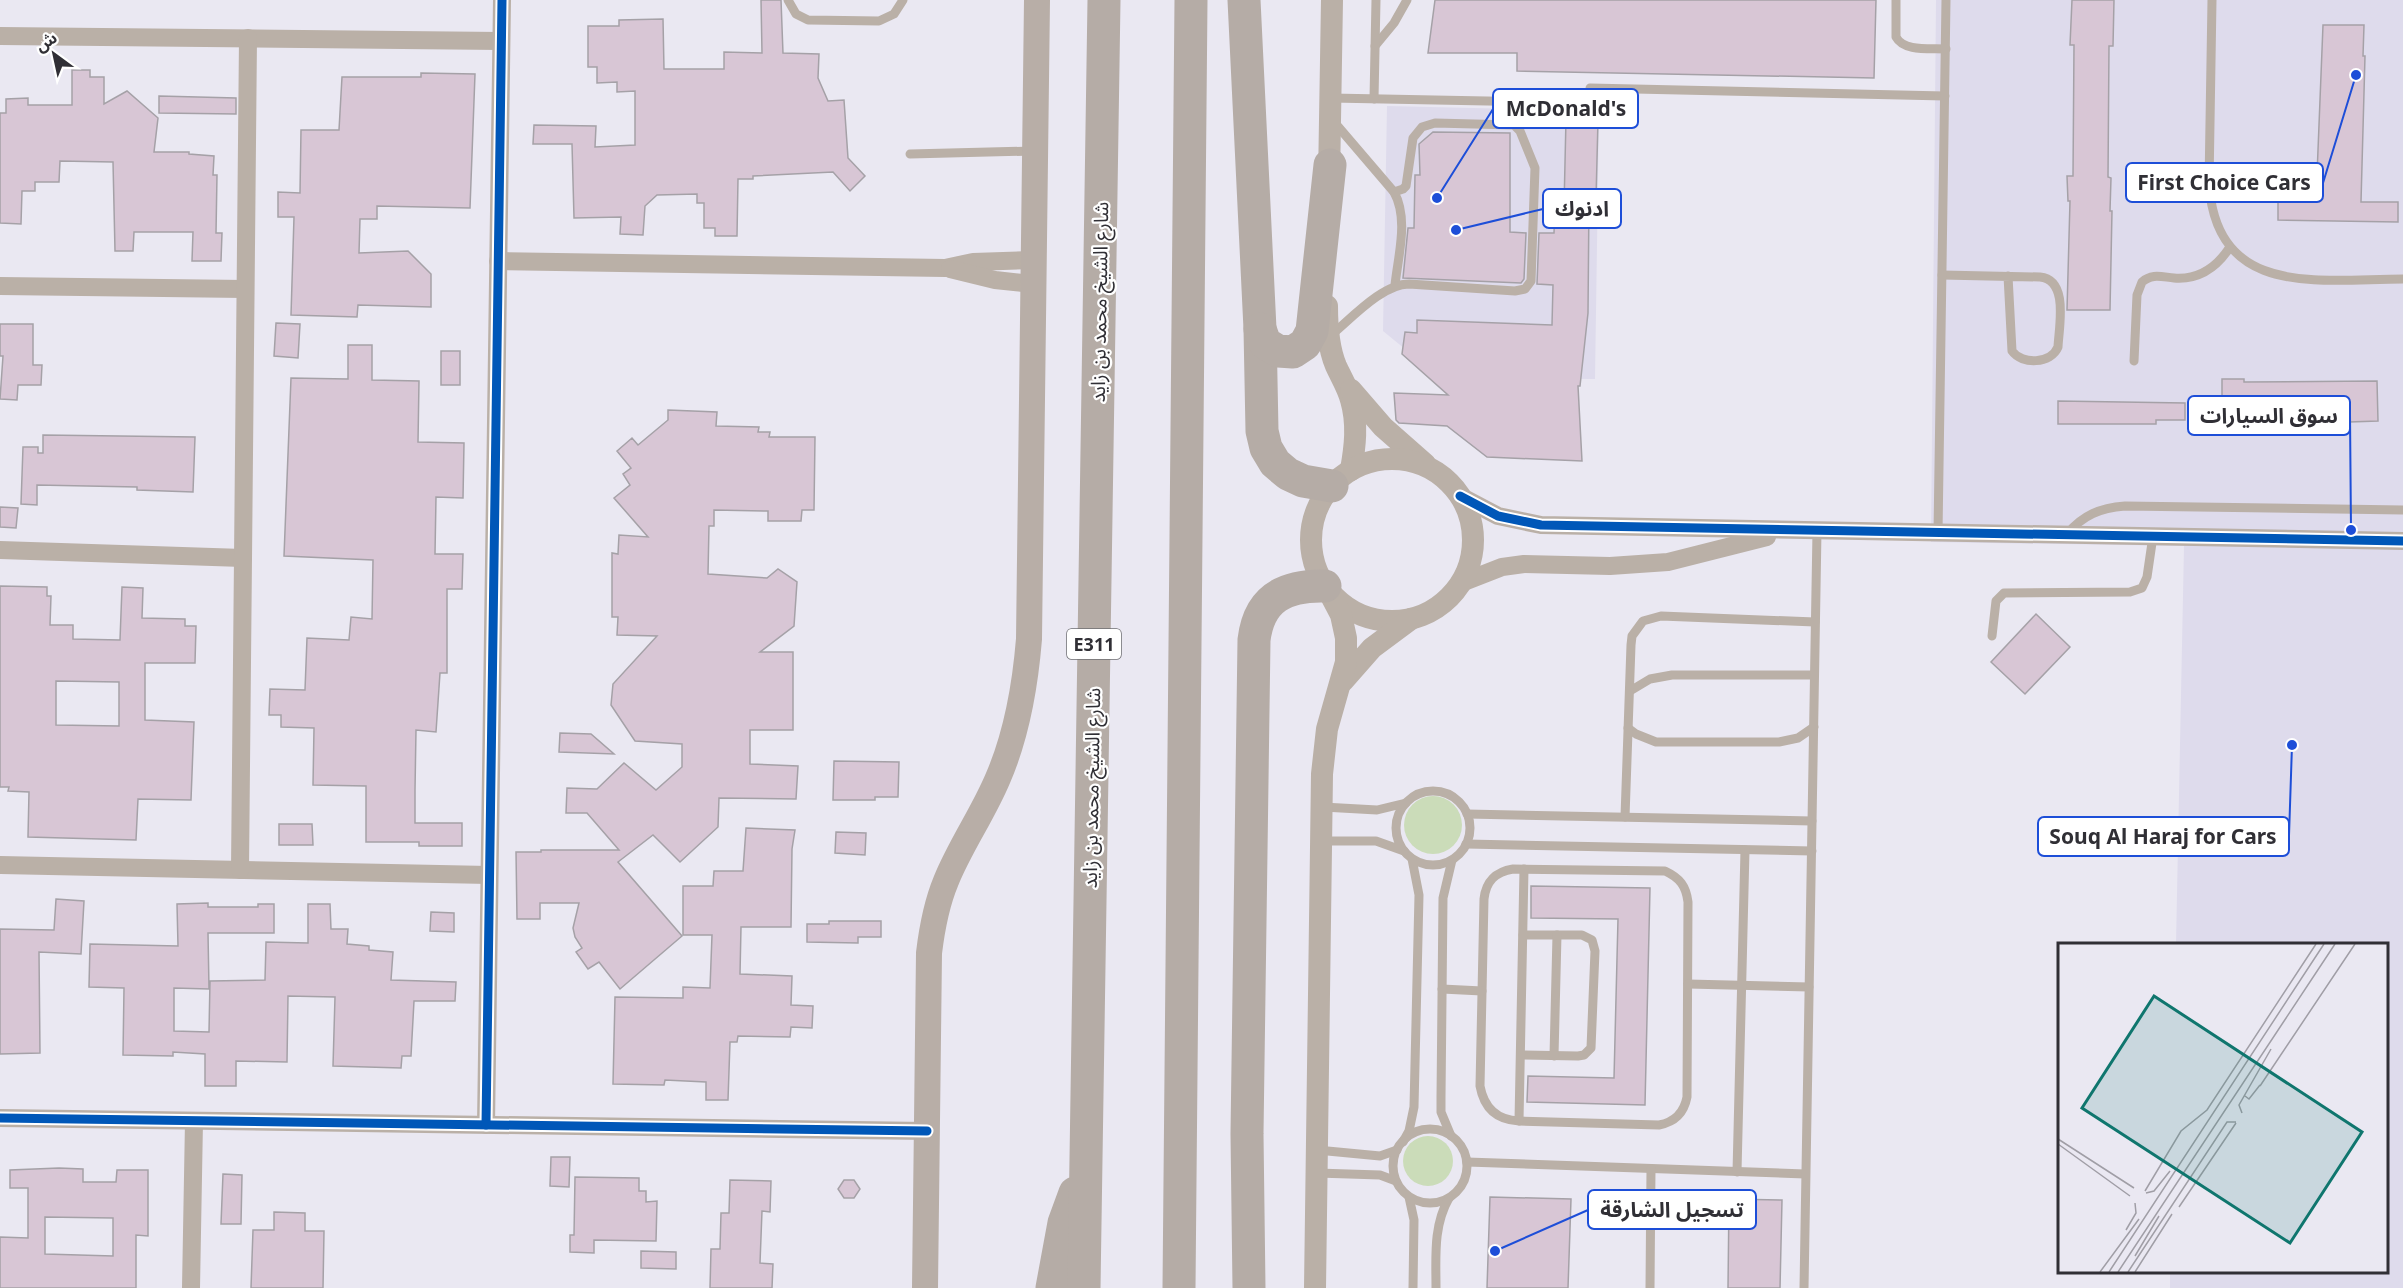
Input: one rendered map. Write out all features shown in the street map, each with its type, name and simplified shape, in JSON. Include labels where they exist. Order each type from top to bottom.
[{"type":"highway","name":"شارع الشيخ محمد بن زايد","points":[[1084,1288],[1104,0]]},
{"type":"highway","points":[[1179,1288],[1191,0]]},
{"type":"highway","points":[[1244,0],[1260,329],[1262,431],[1266,448],[1275,463],[1288,474],[1303,481],[1342,478]]},
{"type":"highway","points":[[1260,329],[1266,342],[1278,351],[1293,352],[1305,344],[1312,331],[1330,165]]},
{"type":"highway","points":[[1249,1288],[1247,1134],[1255,626],[1261,614],[1280,594],[1307,586],[1328,590]]},
{"type":"highway","points":[[1052,1288],[1064,1223],[1085,1162]]},
{"type":"main road","points":[[925,1288],[929,953],[934,915],[946,879],[997,780],[1008,753],[1027,668],[1035,151],[1034,2]]},
{"type":"street","points":[[486,1125],[502,0]]},
{"type":"street","points":[[1315,1288],[1323,751],[1329,717],[1346,662],[1346,638],[1341,615],[1315,567],[1311,546],[1312,524],[1320,504],[1342,478],[1355,447],[1355,424],[1351,401],[1336,366],[1328,338],[1332,0]]},
{"type":"street","points":[[0,36],[501,41]]},
{"type":"street","points":[[240,870],[248,38]]},
{"type":"street","points":[[498,261],[945,268],[973,262],[1032,272]]},
{"type":"street","points":[[0,286],[245,289]]},
{"type":"street","points":[[1340,685],[1372,648],[1411,619],[1431,611],[1448,599],[1461,583],[1470,562],[1473,539],[1470,517],[1460,496],[1447,480],[1429,468],[1383,427],[1343,379]]},
{"type":"street","points":[[1342,478],[1370,463],[1390,459],[1429,468]]},
{"type":"street","points":[[1460,496],[1498,516],[1541,525],[2403,541]]},
{"type":"street","points":[[1461,583],[1502,567],[1524,564],[1610,566],[1668,562],[1736,544],[1816,531]]},
{"type":"street","points":[[0,550],[243,558]]},
{"type":"street","points":[[1328,590],[1347,608],[1367,618],[1389,621],[1411,619]]},
{"type":"street","points":[[0,865],[489,875]]},
{"type":"street","points":[[0,1118],[927,1131]]},
{"type":"street","points":[[191,1288],[194,1121]]},
{"type":"lane","points":[[788,0],[796,14],[808,20],[879,21],[894,14],[903,0]]},
{"type":"lane","points":[[1374,99],[1376,0]]},
{"type":"lane","points":[[1375,46],[1394,22],[1407,0]]},
{"type":"lane","points":[[1896,0],[1898,42],[1909,46],[1946,49]]},
{"type":"lane","points":[[1938,533],[1946,0]]},
{"type":"lane","points":[[2212,0],[2209,184],[2211,206],[2218,228],[2230,247],[2248,263],[2268,273],[2290,279],[2403,279]]},
{"type":"lane","points":[[1590,88],[1945,96]]},
{"type":"lane","points":[[1395,285],[1401,210],[1394,192],[1331,108],[1374,99],[1543,102]]},
{"type":"lane","points":[[1328,338],[1395,285],[1515,291],[1525,289],[1528,285],[1532,276],[1534,161],[1522,141],[1520,131],[1514,125],[1428,124],[1422,127],[1413,138],[1406,186],[1394,192]]},
{"type":"lane","points":[[910,154],[1035,151]]},
{"type":"lane","points":[[2134,361],[2137,296],[2142,282],[2156,276],[2190,278],[2202,274],[2218,262],[2230,247]]},
{"type":"lane","points":[[1942,275],[2008,276],[2044,277],[2052,281],[2059,297],[2058,347],[2048,359],[2022,359],[2012,351],[2008,276]]},
{"type":"lane","points":[[2066,535],[2078,522],[2092,513],[2109,507],[2403,510]]},
{"type":"lane","points":[[1803,1288],[1816,531]]},
{"type":"lane","points":[[1992,636],[1996,601],[2004,593],[2130,592],[2142,588],[2154,537]]},
{"type":"lane","points":[[1625,817],[1632,636],[1643,621],[1652,617],[1815,621]]},
{"type":"lane","points":[[1630,691],[1650,679],[1672,675],[1814,675]]},
{"type":"lane","points":[[1628,728],[1656,742],[1779,742],[1798,738],[1814,727]]},
{"type":"lane","points":[[1321,806],[1377,810],[1406,803],[1424,793],[1445,793],[1454,798],[1467,814],[1470,835],[1466,844],[1452,860],[1443,898],[1441,1112],[1451,1136],[1464,1152],[1467,1162],[1463,1183],[1449,1198],[1441,1214],[1437,1232],[1436,1288]]},
{"type":"lane","points":[[1396,1181],[1394,1160],[1408,1131],[1414,1107],[1419,895],[1412,859],[1405,851],[1397,833],[1397,822],[1406,803]]},
{"type":"lane","points":[[1467,814],[1812,821]]},
{"type":"lane","points":[[1321,841],[1376,841],[1405,851]]},
{"type":"lane","points":[[1466,844],[1812,851]]},
{"type":"lane","points":[[1737,1172],[1745,850]]},
{"type":"lane","points":[[1412,859],[1432,865],[1452,860]]},
{"type":"lane","points":[[1519,1121],[1524,869]]},
{"type":"lane","points":[[1524,869],[1665,871],[1675,875],[1682,882],[1689,902],[1687,1097],[1686,1105],[1675,1119],[1659,1125],[1519,1121],[1497,1116],[1488,1108],[1482,1098],[1480,1086],[1485,890],[1495,875],[1503,870],[1524,869]]},
{"type":"lane","points":[[1521,1055],[1584,1055],[1591,1048],[1595,951],[1592,940],[1587,937],[1523,935]]},
{"type":"lane","points":[[1554,1056],[1557,935]]},
{"type":"lane","points":[[1688,984],[1809,987]]},
{"type":"lane","points":[[1442,989],[1482,991]]},
{"type":"lane","points":[[1403,1142],[1421,1131],[1431,1130],[1451,1136]]},
{"type":"lane","points":[[1317,1150],[1380,1156],[1397,1150]]},
{"type":"lane","points":[[1467,1162],[1805,1174]]},
{"type":"lane","points":[[1650,1288],[1651,1169]]},
{"type":"lane","points":[[1317,1173],[1380,1175],[1396,1181],[1409,1197],[1414,1220],[1413,1288]]},
{"type":"lane","points":[[1409,1197],[1429,1203],[1449,1198]]},
{"type":"shaded area","points":[[1936,0],[2403,0],[2403,1288],[2170,1288],[2170,1273],[2388,1273],[2388,943],[2176,943],[2184,546],[1931,542]]},
{"type":"shaded area","points":[[1387,106],[1599,111],[1595,379],[1436,378],[1383,331]]},
{"type":"green space","points":[[1427,796],[1439,796],[1454,804],[1462,819],[1462,831],[1454,846],[1439,854],[1427,854],[1412,846],[1404,831],[1404,819],[1412,804]]},
{"type":"green space","points":[[1423,1136],[1433,1136],[1446,1143],[1453,1156],[1453,1166],[1446,1179],[1433,1186],[1423,1186],[1414,1182],[1407,1175],[1403,1166],[1403,1156],[1407,1147],[1414,1140]]},
{"type":"building","points":[[761,0],[781,0],[783,53],[819,54],[818,78],[828,101],[844,100],[848,158],[865,176],[850,191],[833,172],[753,176],[753,179],[738,179],[737,236],[715,236],[715,228],[704,228],[704,203],[697,203],[697,194],[657,195],[645,206],[643,235],[620,234],[621,217],[574,218],[572,144],[533,144],[534,125],[596,126],[595,147],[635,145],[635,91],[617,92],[617,82],[597,83],[597,67],[588,67],[588,26],[619,26],[619,20],[663,19],[664,69],[724,69],[724,52],[762,53]]},
{"type":"building","points":[[1435,0],[1876,0],[1874,78],[1517,71],[1517,53],[1428,53]]},
{"type":"building","points":[[2072,0],[2114,0],[2113,46],[2109,46],[2108,177],[2111,178],[2110,211],[2112,211],[2110,310],[2067,310],[2070,201],[2068,201],[2067,176],[2073,176],[2074,45],[2070,45]]},
{"type":"building","points":[[2323,25],[2364,25],[2361,202],[2398,202],[2398,222],[2278,220],[2278,200],[2316,200]]},
{"type":"building","points":[[72,70],[90,70],[90,77],[104,77],[104,104],[127,91],[158,118],[154,152],[189,152],[189,154],[214,156],[213,175],[217,175],[216,233],[222,233],[221,261],[192,261],[193,232],[134,232],[133,251],[115,251],[113,162],[60,161],[59,182],[35,182],[35,191],[22,191],[21,224],[0,223],[0,113],[6,113],[6,99],[28,98],[28,105],[72,105]]},
{"type":"building","points":[[421,73],[475,74],[470,208],[377,206],[377,219],[360,219],[359,253],[408,251],[431,274],[431,307],[358,305],[357,317],[291,315],[294,217],[278,217],[278,192],[300,193],[301,130],[339,130],[342,77],[421,77]]},
{"type":"building","points":[[159,96],[236,98],[236,114],[159,113]]},
{"type":"building","points":[[1566,119],[1598,120],[1596,199],[1589,199],[1588,313],[1580,386],[1578,386],[1582,461],[1487,457],[1447,426],[1399,423],[1396,420],[1394,393],[1448,395],[1402,354],[1405,332],[1417,333],[1417,320],[1552,325],[1553,285],[1537,284],[1539,233],[1554,233],[1555,207],[1564,207]]},
{"type":"building","points":[[1433,132],[1510,133],[1510,232],[1526,233],[1524,279],[1521,283],[1403,278],[1408,228],[1414,228],[1415,175],[1420,175],[1419,144]]},
{"type":"building","points":[[276,323],[300,324],[298,358],[274,356]]},
{"type":"building","points":[[0,324],[33,324],[33,365],[42,365],[41,385],[18,385],[17,400],[0,399],[3,356],[0,356]]},
{"type":"building","points":[[348,345],[372,345],[372,380],[419,381],[418,442],[464,443],[463,498],[436,497],[435,554],[463,554],[462,589],[447,589],[447,673],[440,673],[436,732],[416,730],[415,790],[415,823],[462,823],[462,846],[419,846],[419,842],[366,842],[366,786],[313,785],[314,728],[281,727],[281,715],[269,715],[270,689],[305,690],[307,638],[349,640],[351,617],[372,619],[373,560],[284,556],[291,378],[348,379]]},
{"type":"building","points":[[441,351],[460,351],[460,385],[441,385]]},
{"type":"building","points":[[2222,379],[2244,379],[2244,382],[2377,381],[2378,421],[2349,422],[2349,425],[2251,425],[2251,419],[2222,420]]},
{"type":"building","points":[[2058,401],[2185,403],[2185,420],[2156,420],[2156,424],[2058,424]]},
{"type":"building","points":[[668,410],[717,412],[716,426],[759,427],[758,432],[770,432],[769,437],[815,437],[814,510],[802,510],[801,521],[768,521],[768,511],[714,510],[714,526],[709,526],[708,574],[767,578],[778,569],[797,582],[794,626],[760,652],[793,652],[793,730],[750,730],[750,764],[798,766],[796,799],[719,798],[718,827],[680,862],[653,835],[618,862],[682,936],[620,989],[599,962],[588,969],[576,952],[582,948],[575,937],[573,928],[579,903],[540,903],[540,919],[517,919],[516,852],[619,850],[587,813],[566,813],[567,788],[597,789],[624,763],[656,790],[682,767],[682,744],[635,741],[611,705],[613,684],[657,636],[617,635],[618,617],[612,617],[612,553],[618,554],[619,535],[648,537],[614,498],[630,485],[623,474],[631,468],[617,451],[632,438],[638,445],[668,420]]},
{"type":"building","points":[[43,435],[195,437],[193,492],[137,490],[137,487],[37,485],[37,505],[21,504],[23,447],[38,447],[38,453],[43,453]]},
{"type":"building","points":[[0,507],[18,508],[16,528],[0,527]]},
{"type":"building","points":[[0,586],[47,587],[47,596],[51,596],[50,625],[73,625],[73,639],[120,640],[122,587],[143,588],[142,618],[185,619],[185,626],[196,626],[195,663],[145,663],[145,720],[194,722],[191,800],[138,799],[136,840],[28,837],[29,792],[8,791],[9,787],[0,787]],"holes":[[[56,681],[119,682],[119,726],[56,725]]]},
{"type":"building","points":[[2036,614],[2070,647],[2025,694],[1991,662]]},
{"type":"building","points":[[560,733],[591,734],[614,754],[559,752]]},
{"type":"building","points":[[834,761],[899,762],[898,797],[875,797],[875,800],[833,800]]},
{"type":"building","points":[[279,824],[312,824],[313,845],[279,845]]},
{"type":"building","points":[[746,828],[795,830],[792,849],[791,927],[741,927],[740,974],[792,976],[791,1005],[813,1006],[812,1028],[791,1027],[790,1037],[738,1036],[737,1042],[730,1042],[728,1100],[706,1100],[706,1082],[665,1080],[664,1085],[613,1084],[615,997],[683,998],[683,987],[710,988],[712,935],[683,935],[683,886],[713,886],[714,871],[743,871]]},
{"type":"building","points":[[836,832],[866,833],[865,855],[835,853]]},
{"type":"building","points":[[1531,886],[1650,888],[1645,1105],[1527,1102],[1528,1076],[1614,1078],[1618,919],[1531,918]]},
{"type":"building","points":[[56,899],[84,901],[81,954],[39,952],[40,1053],[0,1054],[0,929],[54,930]]},
{"type":"building","points":[[208,903],[208,907],[258,907],[258,904],[274,904],[274,933],[208,933],[209,989],[174,988],[174,1031],[209,1032],[210,981],[265,980],[266,942],[308,943],[308,904],[330,904],[331,929],[348,929],[347,944],[369,946],[369,950],[393,952],[391,980],[456,982],[455,1001],[414,1001],[411,1056],[402,1056],[401,1068],[333,1066],[335,997],[288,996],[287,1062],[236,1061],[236,1086],[205,1086],[205,1054],[173,1052],[173,1056],[123,1055],[124,988],[89,987],[90,944],[178,946],[177,904]]},
{"type":"building","points":[[431,912],[454,913],[454,932],[430,931]]},
{"type":"building","points":[[829,921],[881,921],[881,937],[858,937],[858,943],[807,942],[807,924],[829,924]]},
{"type":"building","points":[[551,1157],[570,1157],[569,1187],[550,1186]]},
{"type":"building","points":[[83,1169],[83,1182],[116,1182],[117,1170],[148,1170],[148,1236],[136,1235],[136,1288],[0,1288],[0,1237],[28,1238],[28,1188],[10,1188],[10,1170]],"holes":[[[45,1217],[113,1218],[113,1256],[45,1254]]]},
{"type":"building","points":[[223,1174],[242,1175],[241,1224],[221,1224]]},
{"type":"building","points":[[575,1177],[639,1178],[639,1191],[646,1191],[646,1202],[657,1201],[656,1241],[594,1240],[594,1253],[570,1252],[570,1235],[574,1235]]},
{"type":"building","points":[[730,1180],[771,1181],[770,1212],[762,1211],[760,1263],[773,1264],[772,1288],[710,1288],[711,1249],[720,1249],[721,1213],[729,1213]]},
{"type":"building","points":[[844,1180],[854,1180],[860,1189],[854,1198],[844,1198],[838,1189]]},
{"type":"building","points":[[1490,1197],[1571,1199],[1568,1288],[1487,1288]]},
{"type":"building","points":[[1729,1199],[1782,1200],[1780,1288],[1728,1288]]},
{"type":"building","points":[[274,1212],[305,1213],[305,1231],[324,1231],[323,1288],[251,1288],[253,1230],[274,1230]]},
{"type":"building","points":[[641,1251],[676,1252],[676,1269],[641,1268]]},
{"type":"cycle path","points":[[486,1125],[502,0]]},
{"type":"cycle path","points":[[1460,496],[1498,516],[1541,525],[2403,541]]},
{"type":"cycle path","points":[[0,1118],[927,1131]]},
{"type":"place","name":"First Choice Cars","points":[[2356,75]]},
{"type":"place","name":"McDonald's","points":[[1437,198]]},
{"type":"place","name":"ادنوك","points":[[1456,230]]},
{"type":"place","name":"سوق السيارات","points":[[2351,530]]},
{"type":"place","name":"Souq Al Haraj for Cars","points":[[2292,745]]},
{"type":"place","name":"تسجيل الشارقة","points":[[1495,1251]]}]
